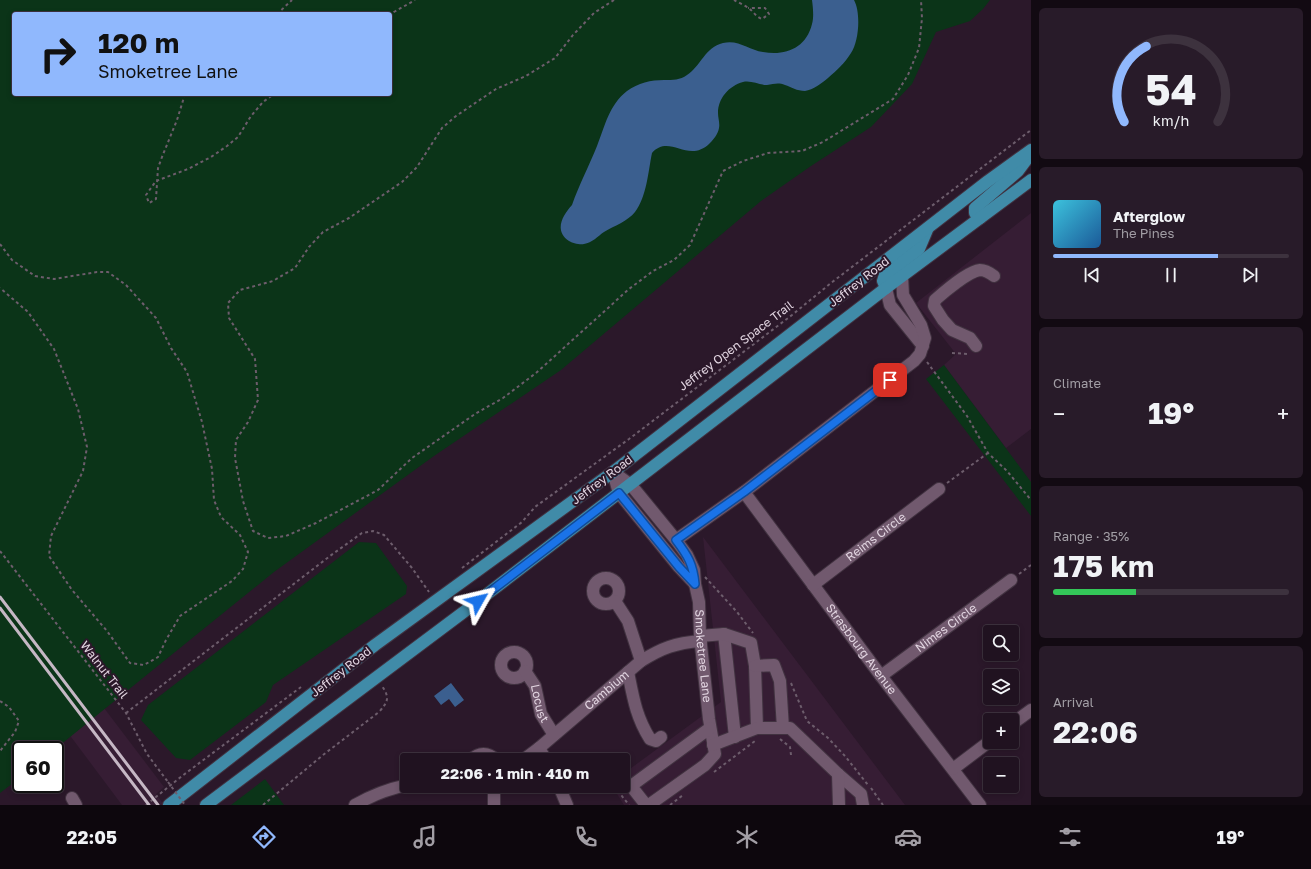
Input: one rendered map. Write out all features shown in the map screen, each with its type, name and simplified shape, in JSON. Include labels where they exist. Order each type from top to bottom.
[{"type":"main road","points":[[980,218],[975,214],[975,208],[1018,172],[1031,152]]},
{"type":"main road","name":"Jeffrey Road","points":[[169,805],[350,664],[613,472],[988,181],[1031,152]]},
{"type":"main road","name":"Jeffrey Road","points":[[206,805],[631,485],[886,288],[1031,180]]},
{"type":"main road","points":[[886,288],[883,281],[885,275],[919,249],[927,228]]},
{"type":"street","points":[[973,350],[970,338],[952,330],[943,320],[934,306],[935,300],[972,272],[981,270],[994,276]]},
{"type":"street","points":[[676,540],[744,492],[914,361],[922,350],[925,338],[921,325],[903,295],[902,276]]},
{"type":"street","points":[[886,288],[890,305],[922,350]]},
{"type":"street","points":[[613,472],[619,493],[679,567],[695,584]]},
{"type":"street","name":"Smoketree Lane","points":[[613,472],[631,485],[676,540],[687,555],[694,570],[699,602],[700,639],[710,728],[715,754],[705,765],[648,805],[631,786],[710,728]]},
{"type":"street","name":"Reims Circle","points":[[813,585],[939,489]]},
{"type":"street","name":"Strasbourg Avenue","points":[[744,492],[881,676],[980,805]]},
{"type":"street","name":"Nimes Circle","points":[[881,676],[1011,580]]},
{"type":"street","points":[[615,601],[628,621],[640,661]]},
{"type":"street","points":[[735,737],[724,634],[750,643],[754,666],[757,728]]},
{"type":"street","name":"Cambium","points":[[532,753],[640,661],[656,651],[676,644],[724,634]]},
{"type":"street","points":[[754,666],[774,665],[780,681],[780,733]]},
{"type":"street","name":"Locust","points":[[525,671],[535,686],[541,714],[554,735]]},
{"type":"street","points":[[628,672],[634,701],[641,724],[650,739],[656,741],[661,737]]},
{"type":"street","points":[[1019,719],[1031,710]]},
{"type":"street","points":[[713,745],[757,728],[780,733],[790,728],[861,794],[863,805]]},
{"type":"street","points":[[953,769],[983,746]]},
{"type":"street","points":[[539,748],[542,753]]},
{"type":"street","points":[[838,774],[839,805]]},
{"type":"street","points":[[356,805],[369,796],[400,787]]},
{"type":"street","points":[[494,793],[494,805]]},
{"type":"street","points":[[562,793],[567,805]]},
{"type":"path","points":[[279,12],[292,0]]},
{"type":"path","points":[[392,14],[415,0]]},
{"type":"path","points":[[614,0],[594,13],[573,35],[555,58],[526,76],[496,89],[456,116],[442,128],[417,167],[402,182],[349,218],[323,232],[309,247],[295,268],[272,281],[240,290],[228,304],[229,318],[255,359],[258,400],[248,422],[236,440],[235,458],[243,501],[253,531],[268,538],[286,536],[316,523],[378,490],[412,458],[475,414],[504,398],[536,373],[629,289],[653,271],[674,260],[690,245],[723,171],[743,161],[768,153],[802,151],[823,142],[893,99],[908,75],[919,48],[922,18],[921,0]]},
{"type":"path","points":[[734,0],[751,10],[755,16],[762,19],[769,14],[765,8],[748,8]]},
{"type":"path","points":[[184,96],[177,120],[162,157],[156,181],[156,200],[149,203],[146,195],[156,181],[211,157],[227,146],[238,137],[251,116],[272,96]]},
{"type":"path","name":"Jeffrey Open Space Trail","points":[[458,571],[522,522],[535,507],[629,439],[1031,130]]},
{"type":"path","points":[[0,244],[12,260],[35,276],[54,279],[97,272],[108,272],[126,285],[156,318],[171,348],[187,372],[202,422],[212,469],[214,500],[221,518],[240,535],[248,552],[243,569],[232,581],[180,616],[158,657],[144,665],[130,663],[107,631],[72,590],[49,556],[51,536],[83,471],[87,447],[78,409],[54,350],[28,312],[0,288]]},
{"type":"path","points":[[922,350],[967,416],[988,453],[1007,471],[1031,500]]},
{"type":"path","points":[[952,353],[973,350]]},
{"type":"path","points":[[939,489],[988,453]]},
{"type":"path","points":[[126,713],[362,533],[373,531],[384,535],[437,600]]},
{"type":"path","name":"Walnut Trail","points":[[0,551],[126,713],[147,754],[185,805]]},
{"type":"path","points":[[1011,580],[1031,565]]},
{"type":"path","points":[[701,573],[737,612],[753,633]]},
{"type":"path","points":[[263,805],[351,732],[379,712],[385,705],[388,694],[376,677]]},
{"type":"path","points":[[790,679],[807,721],[828,738],[845,756],[883,805]]},
{"type":"path","points":[[0,701],[9,707],[19,721],[15,732],[0,751]]},
{"type":"path","points":[[780,733],[790,747],[791,755]]},
{"type":"path","points":[[711,774],[756,740]]},
{"type":"path","points":[[146,805],[182,776]]},
{"type":"path","points":[[670,805],[688,792]]},
{"type":"path","points":[[620,793],[629,805]]},
{"type":"shaded area","points":[[1031,213],[1031,429],[1006,448],[944,365],[956,354],[916,303]]},
{"type":"shaded area","points":[[703,537],[905,805],[624,805],[616,793],[630,793],[630,769],[721,702]]},
{"type":"shaded area","points":[[0,571],[164,787],[156,794],[164,805],[122,805],[0,642]]},
{"type":"green space","points":[[0,0],[990,0],[970,21],[936,32],[912,84],[871,127],[761,201],[561,370],[434,456],[274,572],[64,742],[12,741],[12,784],[0,793]]},
{"type":"green space","points":[[944,365],[1031,482],[1031,516],[926,379]]},
{"type":"green space","points":[[359,542],[376,543],[407,586],[406,594],[273,685],[266,702],[190,760],[176,758],[141,720],[148,705]]},
{"type":"green space","points":[[265,779],[284,805],[231,805]]},
{"type":"water","points":[[812,0],[854,0],[858,12],[856,41],[849,57],[838,69],[820,84],[805,91],[797,90],[778,83],[767,85],[743,82],[733,86],[725,93],[720,102],[718,108],[718,130],[716,136],[710,143],[702,149],[694,151],[687,151],[666,146],[659,148],[652,153],[645,191],[639,206],[632,215],[625,221],[587,243],[574,243],[564,237],[561,223],[565,214],[572,205],[608,116],[616,103],[627,91],[645,82],[684,77],[696,67],[712,48],[723,43],[734,42],[758,51],[771,53],[780,53],[794,48],[805,39],[812,24]]},
{"type":"water","points":[[451,683],[464,700],[455,707],[449,699],[441,705],[434,696]]},
{"type":"railway","points":[[0,597],[158,805]]},
{"type":"railway","points":[[0,608],[149,805]]},
{"type":"route","points":[[478,601],[619,493],[679,567],[695,584],[694,570],[687,555],[676,540],[744,492],[890,380]]}]
